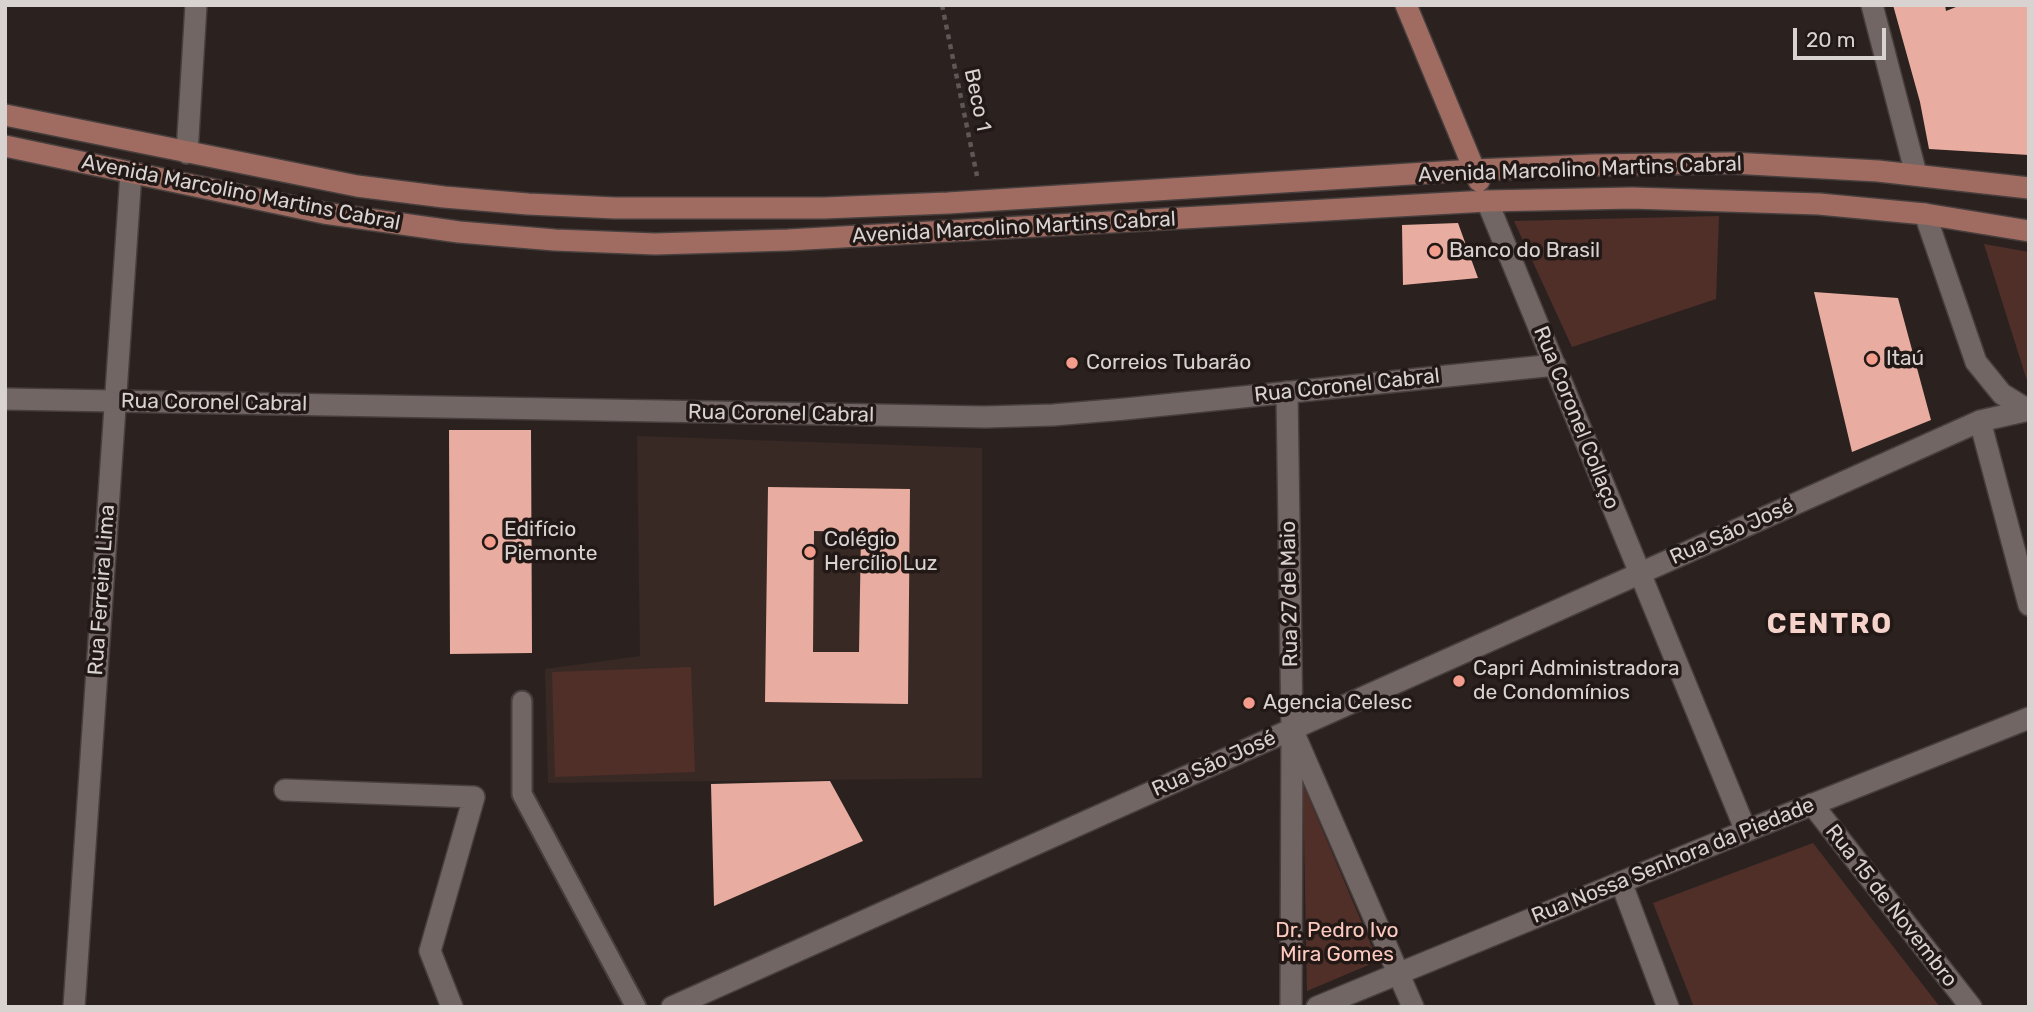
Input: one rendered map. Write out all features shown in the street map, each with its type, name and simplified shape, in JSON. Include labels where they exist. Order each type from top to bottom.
[{"type":"main road","name":"Rua Coronel Collaço","points":[[1406,5],[1486,201]]},
{"type":"main road","name":"Avenida Marcolino Martins Cabral","points":[[5,115],[357,186],[528,204],[712,209],[824,208],[982,201],[1474,170],[1732,163],[1916,174],[2029,188]]},
{"type":"main road","name":"Avenida Marcolino Martins Cabral","points":[[5,146],[276,204],[375,222],[528,238],[655,244],[801,240],[1486,201],[1632,198],[1819,204],[1925,214],[2029,230]]},
{"type":"street","points":[[187,153],[196,5]]},
{"type":"street","points":[[1872,5],[1916,174]]},
{"type":"street","name":"Rua Ferreira Lima","points":[[74,1007],[131,173]]},
{"type":"street","name":"Rua Coronel Collaço","points":[[1486,201],[1746,831]]},
{"type":"street","points":[[1925,214],[1976,362],[2002,394],[2028,410]]},
{"type":"street","name":"Rua Coronel Cabral","points":[[5,399],[985,417],[1053,415],[1555,365]]},
{"type":"street","name":"Rua 27 de Maio","points":[[1287,392],[1292,729],[1291,1007]]},
{"type":"street","name":"Rua São José","points":[[672,1007],[1980,421],[2028,410]]},
{"type":"street","points":[[1980,421],[2029,604]]},
{"type":"street","name":"Rua Nossa Senhora da Piedade","points":[[1317,1007],[2029,718]]},
{"type":"street","points":[[1292,729],[1413,1007]]},
{"type":"street","points":[[285,790],[474,797],[429,951],[452,1007]]},
{"type":"street","name":"Rua 15 de Novembro","points":[[1812,804],[1971,1007]]},
{"type":"street","points":[[1621,882],[1668,1007]]},
{"type":"lane","points":[[522,701],[522,794],[636,1007]]},
{"type":"path","name":"Beco 1","points":[[942,5],[982,201]]},
{"type":"shaded area","name":"Colégio Hercílio Luz","points":[[637,436],[982,448],[982,778],[548,783],[545,669],[640,656]]},
{"type":"green space","points":[[1719,216],[1716,299],[1572,347],[1514,221]]},
{"type":"green space","points":[[1984,244],[2029,252],[2029,387]]},
{"type":"green space","points":[[691,667],[695,772],[555,777],[552,672]]},
{"type":"green space","name":"Dr. Pedro Ivo Mira Gomes","points":[[1303,784],[1378,961],[1307,991]]},
{"type":"green space","points":[[1813,843],[1940,1007],[1694,1007],[1653,903]]},
{"type":"building","points":[[1893,5],[1945,5],[1946,11],[1961,5],[2029,5],[2029,155],[1929,149],[1920,102]]},
{"type":"building","name":"Banco do Brasil","points":[[1458,223],[1478,278],[1403,285],[1402,225]]},
{"type":"building","name":"Itaú","points":[[1814,292],[1898,298],[1931,420],[1852,452]]},
{"type":"building","name":"Edifício Piemonte","points":[[449,430],[531,430],[532,653],[450,654]]},
{"type":"building","points":[[768,487],[910,489],[908,704],[765,702]],"holes":[[[814,531],[861,532],[859,652],[813,652]]]},
{"type":"building","points":[[830,781],[863,841],[714,906],[711,784]]},
{"type":"place","name":"Banco do Brasil","points":[[1435,251]]},
{"type":"place","name":"Itaú","points":[[1872,359]]},
{"type":"place","name":"Correios Tubarão","points":[[1072,363]]},
{"type":"place","name":"Edifício Piemonte","points":[[490,542]]},
{"type":"place","name":"Colégio Hercílio Luz","points":[[810,552]]},
{"type":"place","name":"Capri Administradora de Condomínios","points":[[1459,681]]},
{"type":"place","name":"Agencia Celesc","points":[[1249,703]]},
{"type":"district","name":"CENTRO","points":[[1830,625]]}]
